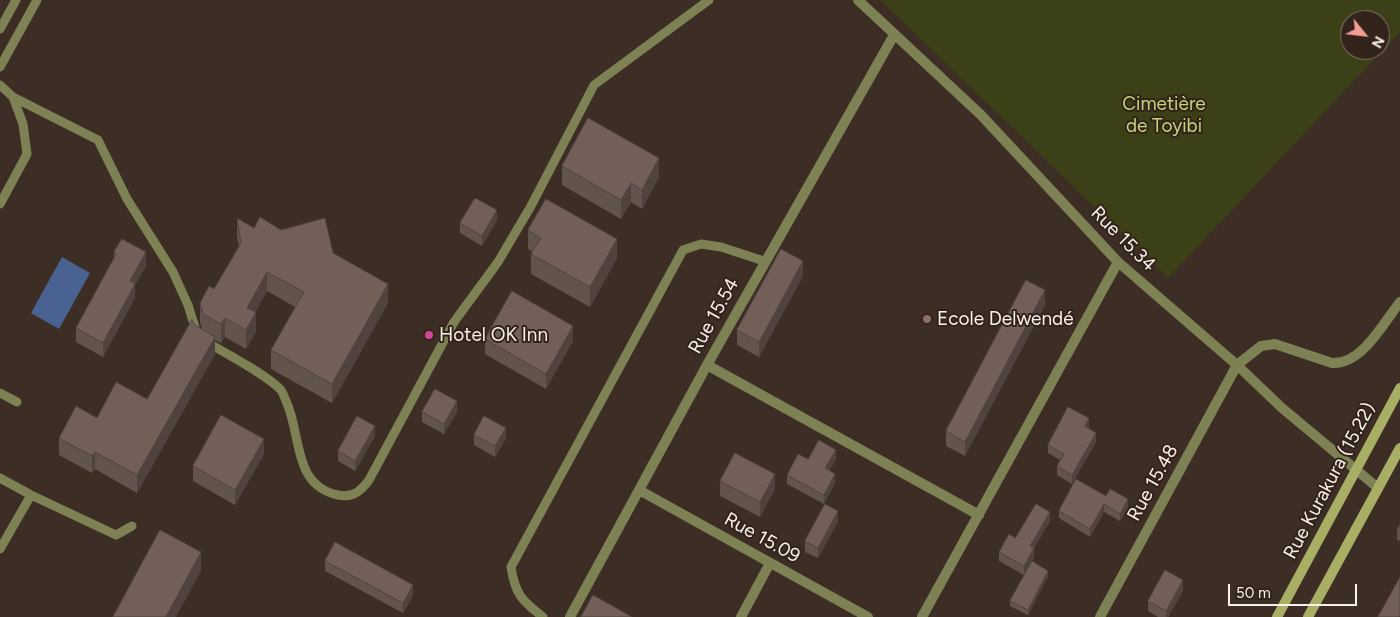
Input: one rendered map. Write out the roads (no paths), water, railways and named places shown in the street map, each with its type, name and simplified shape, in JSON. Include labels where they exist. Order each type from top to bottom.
[{"type":"main road","name":"Rue Kurakura (15.22)","points":[[1277,617],[1400,388]]},
{"type":"main road","points":[[1308,617],[1400,448]]},
{"type":"street","name":"Rue 15.34","points":[[858,0],[981,115],[1118,262],[1237,365],[1282,408],[1378,488]]},
{"type":"street","name":"Rue 15.54","points":[[570,617],[764,261],[894,35]]},
{"type":"street","points":[[922,617],[1118,262]]},
{"type":"street","points":[[1237,365],[1261,346],[1275,344],[1332,363],[1341,363],[1360,352],[1400,302]]},
{"type":"street","points":[[707,365],[979,515]]},
{"type":"street","name":"Rue 15.48","points":[[1100,617],[1237,365]]},
{"type":"street","name":"Rue 15.09","points":[[639,490],[868,617]]},
{"type":"street","points":[[741,617],[770,563]]},
{"type":"lane","points":[[0,30],[16,0]]},
{"type":"lane","points":[[0,67],[37,0]]},
{"type":"lane","points":[[0,85],[13,97],[98,140],[128,199],[173,272],[188,305],[198,337],[281,389],[291,411],[301,460],[311,480],[325,492],[344,496],[359,493],[369,480],[454,322],[498,262],[531,206],[594,85],[709,0]]},
{"type":"lane","points":[[0,204],[27,154],[23,124],[13,97]]},
{"type":"lane","points":[[544,617],[523,602],[513,584],[510,567],[683,250],[701,244],[722,246],[764,261]]},
{"type":"lane","points":[[0,392],[17,402]]},
{"type":"lane","points":[[0,478],[31,495],[116,535],[132,526]]},
{"type":"lane","points":[[0,549],[31,495]]},
{"type":"water","points":[[62,257],[90,273],[59,329],[31,313]]},
{"type":"place","name":"Ecole Delwendé","points":[[927,319]]},
{"type":"place","name":"Hotel OK Inn","points":[[429,335]]},
{"type":"park label","name":"Cimetière de Toyibi","points":[[1164,115]]}]
